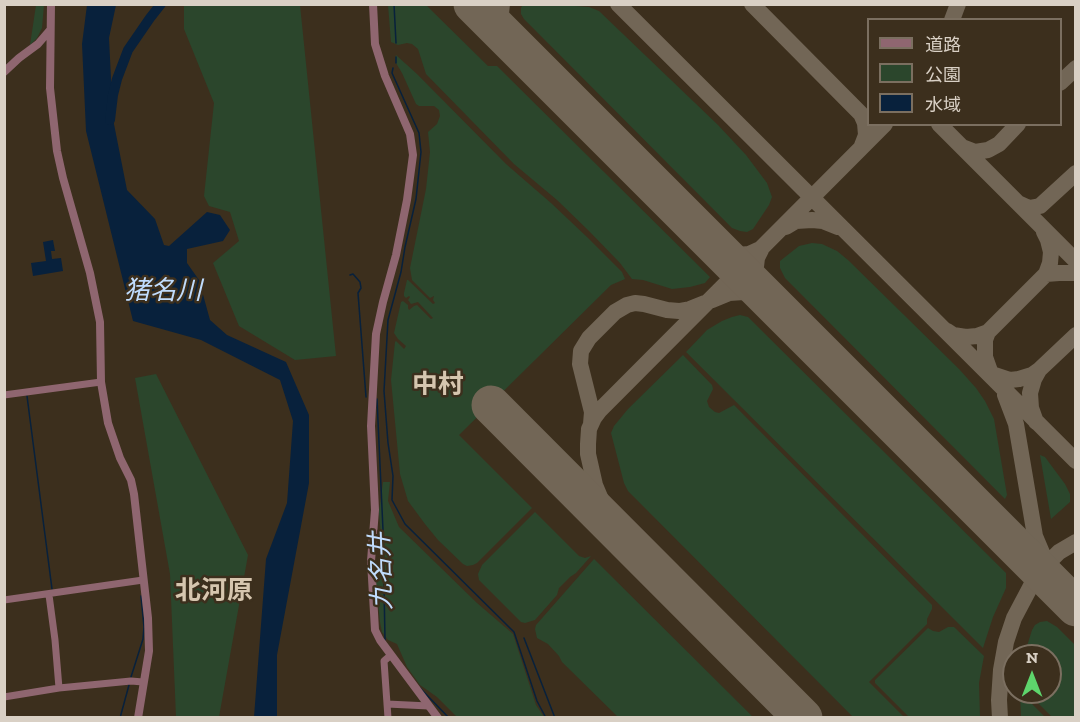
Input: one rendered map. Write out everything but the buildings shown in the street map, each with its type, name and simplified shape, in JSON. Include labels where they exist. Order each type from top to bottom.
[{"type":"street","points":[[51,4],[51,106],[57,151],[90,273],[100,322],[103,401],[112,437],[131,480],[134,494],[148,618],[149,651],[138,717]]},
{"type":"street","points":[[373,4],[375,44],[385,76],[410,134],[412,147],[406,200],[396,255],[378,320],[370,426],[375,510],[371,561],[375,630],[380,640],[438,717]]},
{"type":"street","points":[[4,72],[38,44],[50,30]]},
{"type":"street","points":[[38,44],[50,53]]},
{"type":"street","points":[[4,394],[101,382]]},
{"type":"street","points":[[4,600],[143,580]]},
{"type":"street","points":[[49,595],[59,688]]},
{"type":"street","points":[[388,717],[384,661],[391,655]]},
{"type":"street","points":[[4,697],[59,688],[131,681],[143,682]]},
{"type":"street","points":[[387,704],[429,706]]},
{"type":"green space","points":[[36,5],[44,5],[42,28],[30,45]]},
{"type":"green space","points":[[184,5],[300,5],[336,356],[295,360],[239,326],[213,263],[239,241],[230,212],[209,206],[204,196],[214,103],[184,29]]},
{"type":"green space","points":[[388,5],[426,5],[488,66],[497,66],[710,277],[705,283],[672,289],[632,279],[589,231],[514,164],[426,74],[418,49],[412,44],[398,45],[391,42]]},
{"type":"green space","points":[[522,6],[589,7],[599,11],[718,125],[746,155],[767,183],[772,197],[753,229],[747,232],[732,228],[521,14]]},
{"type":"green space","points":[[396,55],[506,164],[587,237],[622,272],[625,279],[611,285],[459,435],[532,508],[477,563],[467,566],[438,540],[408,501],[400,474],[391,380],[395,342],[404,349],[406,346],[394,333],[403,301],[408,305],[409,310],[417,305],[431,319],[433,318],[418,302],[411,304],[408,300],[410,297],[406,298],[404,293],[408,280],[433,304],[435,303],[434,296],[430,298],[412,280],[410,268],[426,189],[430,152],[428,132],[437,124],[440,116],[439,110],[434,106],[416,104],[396,63]]},
{"type":"green space","points":[[812,243],[822,244],[837,251],[848,260],[976,388],[994,419],[1007,495],[1005,499],[785,278],[780,268],[780,261],[799,246]]},
{"type":"green space","points":[[740,315],[748,317],[1006,573],[1006,588],[983,648],[686,352],[707,330],[722,321]]},
{"type":"green space","points":[[683,355],[712,385],[713,389],[707,401],[709,407],[719,413],[734,405],[932,605],[927,624],[869,682],[904,717],[853,717],[628,491],[611,433],[628,409]]},
{"type":"green space","points":[[156,374],[248,555],[219,717],[176,717],[170,574],[135,378]]},
{"type":"green space","points":[[1040,455],[1045,457],[1070,494],[1070,502],[1051,519]]},
{"type":"green space","points":[[383,482],[390,482],[388,501],[399,527],[477,603],[513,634],[536,705],[544,717],[457,717],[437,697],[420,685],[407,667],[397,644],[388,640],[382,632],[375,573],[384,573],[379,512]]},
{"type":"green space","points":[[535,512],[579,556],[585,558],[591,556],[559,588],[557,595],[535,620],[525,623],[521,622],[479,580],[478,574],[482,565]]},
{"type":"green space","points":[[594,559],[753,717],[618,717],[562,662],[548,644],[537,638],[536,625]]},
{"type":"green space","points":[[1047,621],[1057,627],[1075,645],[1075,717],[1052,717],[1039,704],[1062,704],[1062,644],[1028,644],[1032,630],[1040,622]]},
{"type":"green space","points":[[948,627],[954,627],[984,656],[979,683],[980,717],[909,717],[875,683],[875,680],[928,628],[939,632]]},
{"type":"green space","points":[[1020,704],[1032,704],[1045,717],[1021,717]]},
{"type":"water","name":"猪名川","points":[[87,5],[116,5],[109,38],[113,119],[127,190],[155,219],[164,245],[169,246],[207,212],[220,215],[230,230],[223,241],[187,249],[187,263],[199,280],[210,320],[227,335],[286,362],[309,415],[309,483],[277,655],[277,717],[254,717],[266,559],[287,503],[293,421],[280,380],[201,340],[133,321],[86,131],[82,44]]},
{"type":"water","points":[[53,240],[55,251],[51,251],[52,259],[61,258],[63,271],[33,276],[31,263],[46,261],[43,242]]},
{"type":"waterway","points":[[110,120],[117,79],[128,50],[161,4]]},
{"type":"waterway","points":[[394,4],[396,43]]},
{"type":"waterway","points":[[396,57],[396,63]]},
{"type":"waterway","points":[[393,68],[392,73],[419,133],[421,152],[416,199],[401,272],[388,320],[384,391],[393,476],[392,500],[405,524],[514,632],[537,701],[546,718]]},
{"type":"waterway","name":"九名井","points":[[350,275],[353,274],[360,282],[361,288],[358,293],[366,397]]},
{"type":"waterway","points":[[27,396],[52,589]]},
{"type":"waterway","name":"九名井","points":[[377,399],[385,640]]},
{"type":"waterway","points":[[131,677],[143,639],[141,596]]},
{"type":"waterway","points":[[524,638],[555,718]]},
{"type":"waterway","points":[[120,718],[129,685]]},
{"type":"waterway","name":"九名井","points":[[420,688],[449,718]]},
{"type":"taxiway","points":[[502,4],[500,22],[503,33],[510,42]]},
{"type":"taxiway","points":[[618,4],[1076,461]]},
{"type":"taxiway","points":[[752,4],[861,114],[865,123],[866,135],[861,148]]},
{"type":"taxiway","points":[[953,18],[958,4]]},
{"type":"taxiway","points":[[1062,81],[1076,68]]},
{"type":"taxiway","points":[[631,545],[612,522],[595,485],[588,454],[589,429],[594,418],[883,126]]},
{"type":"taxiway","points":[[941,126],[1076,261]]},
{"type":"taxiway","points":[[962,147],[975,152],[988,150],[999,144],[1016,126]]},
{"type":"taxiway","points":[[1018,203],[1029,208],[1040,206],[1076,173]]},
{"type":"taxiway","points":[[786,227],[796,221],[812,220],[823,221],[838,227]]},
{"type":"taxiway","points":[[947,331],[953,335],[966,337],[988,332],[1046,274],[1051,252],[1044,232]]},
{"type":"taxiway","points":[[714,245],[724,252],[738,255],[749,254],[760,249]]},
{"type":"taxiway","points":[[761,250],[757,258],[755,275],[758,286],[765,296]]},
{"type":"taxiway","points":[[1046,274],[1076,273]]},
{"type":"taxiway","points":[[712,300],[729,293],[744,292],[757,295],[773,304]]},
{"type":"taxiway","points":[[591,424],[592,412],[580,364],[581,351],[589,338],[615,312],[627,305],[644,304],[679,311],[705,303]]},
{"type":"taxiway","points":[[988,332],[985,340],[985,357],[991,374]]},
{"type":"taxiway","points":[[989,373],[1010,380],[1032,375],[1076,335]]},
{"type":"taxiway","points":[[1036,422],[1031,408],[1030,393],[1039,370]]},
{"type":"taxiway","points":[[1005,395],[1016,424],[1035,536],[1054,581],[1073,605]]},
{"type":"taxiway","points":[[1000,718],[1001,670],[1006,642],[1014,618],[1033,582],[1044,567],[1059,552],[1076,542]]},
{"type":"runway","points":[[473,4],[1076,607]]},
{"type":"runway","points":[[491,405],[803,718]]},
{"type":"district","name":"中村","points":[[438,386]]},
{"type":"district","name":"北河原","points":[[214,592]]}]
